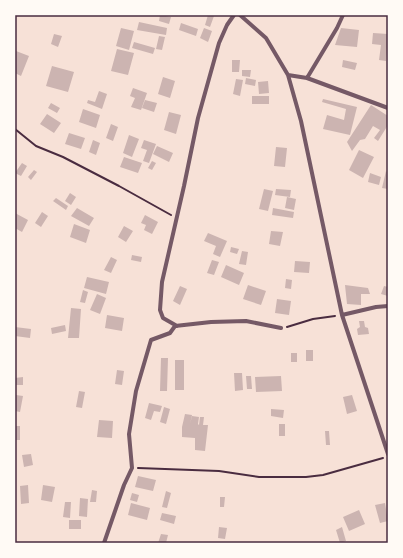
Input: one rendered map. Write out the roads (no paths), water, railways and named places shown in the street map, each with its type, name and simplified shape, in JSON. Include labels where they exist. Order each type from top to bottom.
[{"type":"street","points":[[177,326],[163,318],[160,310],[162,282],[198,118],[219,43],[227,25],[234,15]]},
{"type":"street","points":[[240,15],[266,38],[288,75],[301,121],[342,315],[388,455]]},
{"type":"street","points":[[307,78],[337,28],[343,15]]},
{"type":"street","points":[[288,75],[307,78],[388,108]]},
{"type":"street","points":[[342,315],[376,307],[388,306]]},
{"type":"street","points":[[104,543],[124,485],[132,468],[129,434],[136,391],[151,340],[170,333],[175,326],[211,322],[246,321],[281,328]]}]
